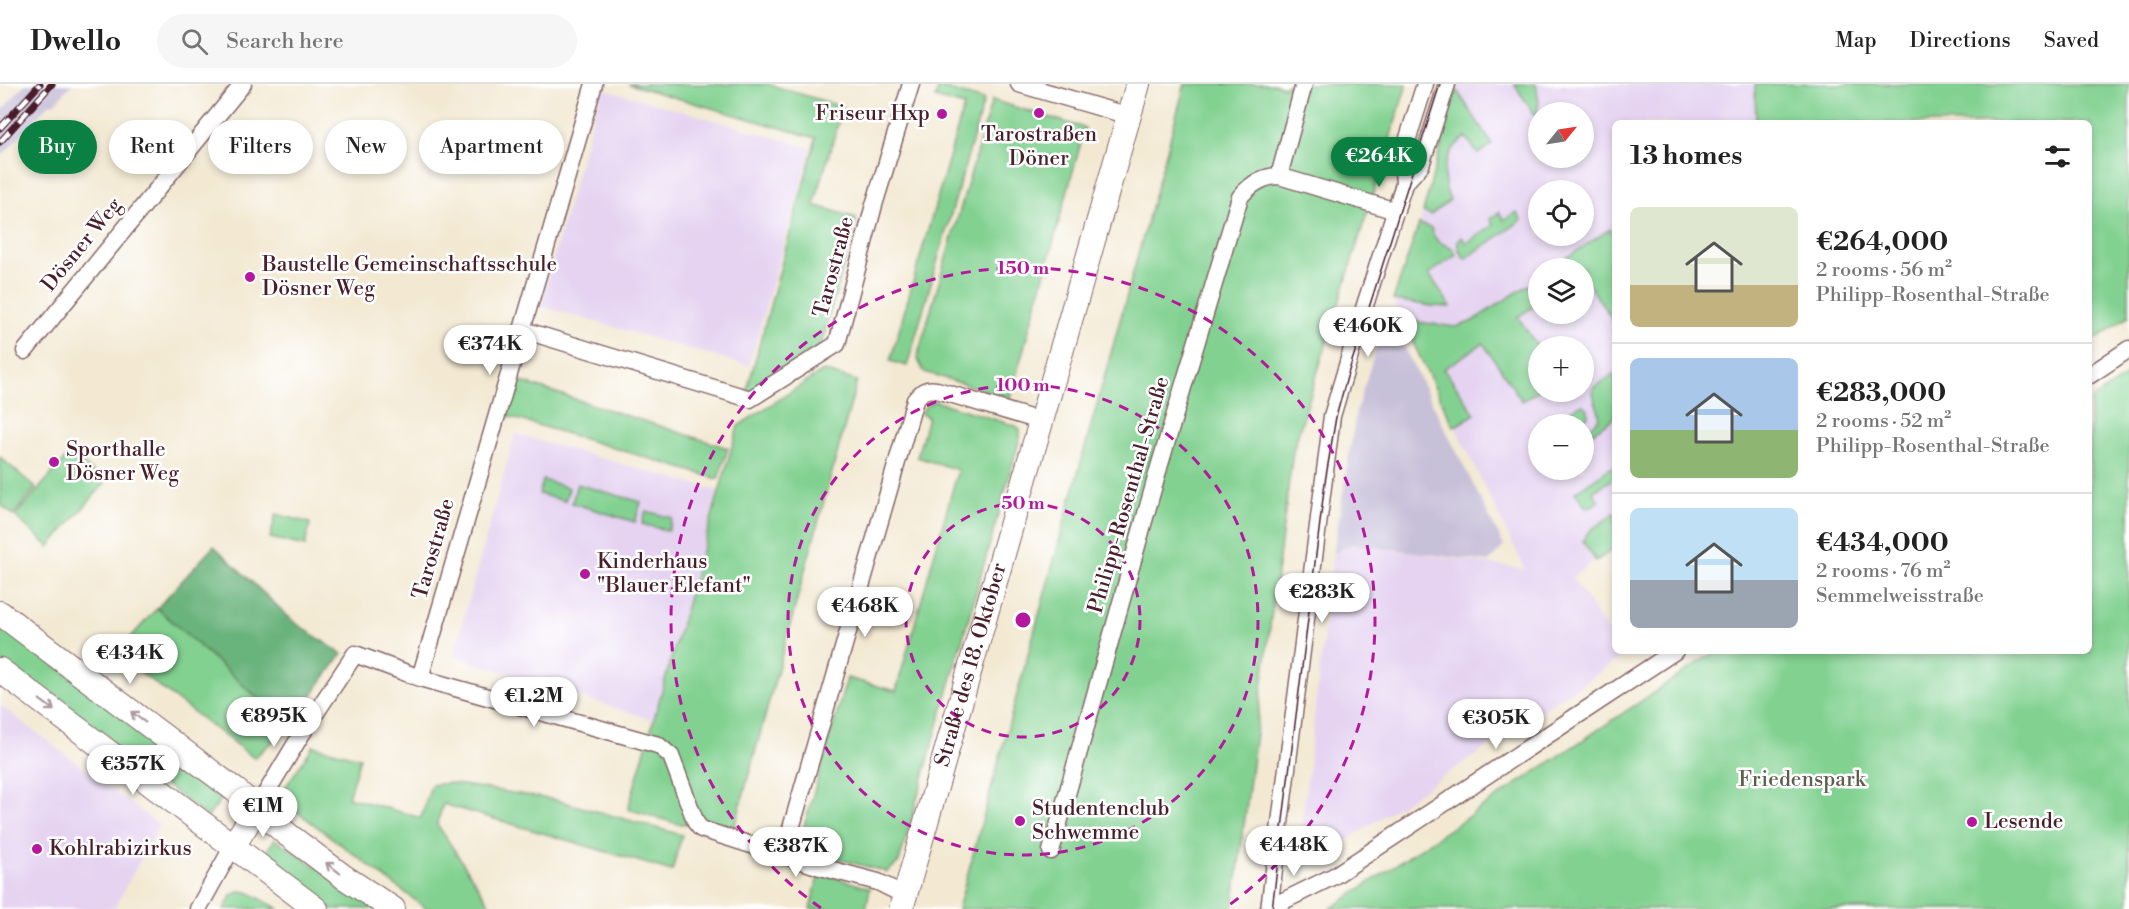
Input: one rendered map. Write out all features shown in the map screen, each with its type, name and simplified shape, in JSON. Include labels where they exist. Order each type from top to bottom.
[{"type":"main road","name":"Straße des 18. Oktober","points":[[902,902],[1138,84]]},
{"type":"main road","points":[[0,613],[257,808],[288,835],[344,877],[393,909]]},
{"type":"main road","points":[[0,670],[316,909]]},
{"type":"main road","points":[[233,846],[257,808]]},
{"type":"street","name":"Dösner Weg","points":[[25,351],[243,84]]},
{"type":"street","name":"Tarostraße","points":[[420,678],[594,84]]},
{"type":"street","name":"Tarostraße","points":[[523,330],[750,399],[837,344],[874,205],[911,84]]},
{"type":"street","points":[[1019,84],[1129,116]]},
{"type":"street","points":[[1304,84],[1279,176],[1396,211]]},
{"type":"street","points":[[1269,908],[1332,416],[1404,184],[1402,157],[1425,84]]},
{"type":"street","points":[[1404,184],[1421,165],[1447,84]]},
{"type":"street","name":"Philipp-Rosenthal-Straße","points":[[1051,851],[1232,219],[1240,197],[1248,187],[1261,180],[1279,176]]},
{"type":"street","points":[[2092,374],[2129,349]]},
{"type":"street","points":[[783,856],[915,400],[922,391],[937,390],[1040,421]]},
{"type":"street","points":[[257,808],[301,735],[355,654],[420,678],[658,745],[671,756],[696,823],[701,829],[783,856],[878,882],[902,902]]},
{"type":"street","points":[[1269,908],[1334,876],[1671,654]]},
{"type":"street","points":[[198,909],[233,846]]},
{"type":"shaded area","points":[[25,84],[72,84],[55,103],[49,104],[34,120],[18,120],[18,138],[0,158],[0,112]]},
{"type":"shaded area","points":[[1458,84],[1755,84],[1756,120],[1612,120],[1612,550],[1572,577],[1612,638],[1612,654],[1624,656],[1319,859],[1300,841],[1333,554],[1351,544],[1525,569],[1393,300],[1423,212]]},
{"type":"shaded area","points":[[601,88],[811,148],[749,366],[540,306]]},
{"type":"shaded area","points":[[1378,342],[1404,347],[1504,546],[1489,562],[1351,544],[1333,554],[1356,412]]},
{"type":"shaded area","name":"Kinderhaus \"Blauer Elefant\"","points":[[515,434],[718,491],[653,720],[453,656]]},
{"type":"shaded area","points":[[0,705],[159,825],[114,909],[0,909]]},
{"type":"green space","points":[[628,84],[768,84],[843,107],[814,205],[857,218],[821,345],[753,393],[747,390],[816,138]]},
{"type":"green space","points":[[1185,84],[1274,84],[1285,87],[1286,84],[1407,84],[1293,451],[1233,909],[958,909]]},
{"type":"green space","points":[[1514,84],[1536,84],[1539,102],[1528,102],[1528,105]]},
{"type":"green space","points":[[1755,84],[2129,84],[2129,316],[2092,342],[2092,120],[1756,120]]},
{"type":"green space","points":[[939,87],[984,100],[907,366],[890,361],[964,106],[935,98]]},
{"type":"green space","points":[[1456,89],[1492,144],[1478,154],[1466,137],[1459,143],[1448,157],[1444,174],[1450,200],[1431,215],[1423,212]]},
{"type":"green space","points":[[992,100],[1085,128],[1010,398],[924,372],[917,358]]},
{"type":"green space","points":[[1499,212],[1504,220],[1516,212],[1522,220],[1465,259],[1458,249],[1458,240],[1462,237],[1466,243],[1493,225],[1490,219]]},
{"type":"green space","points":[[1419,224],[1431,228],[1435,238],[1440,243],[1451,247],[1456,255],[1429,274],[1451,307],[1393,300]]},
{"type":"green space","points":[[1610,229],[1612,233],[1612,319],[1594,292],[1594,258],[1566,258],[1584,246],[1594,246],[1594,240]]},
{"type":"green space","points":[[1528,285],[1528,310],[1518,317],[1530,336],[1528,336],[1528,397],[1522,401],[1483,343],[1444,369],[1475,414],[1454,427],[1402,320],[1455,327],[1471,322]]},
{"type":"green space","points":[[823,371],[857,381],[734,829],[713,822],[678,824],[628,809],[738,426]]},
{"type":"green space","name":"Friedenspark","points":[[2129,374],[2129,909],[1330,909],[1712,654],[2092,654],[2092,400]]},
{"type":"green space","points":[[1612,375],[1612,419],[1594,431],[1599,412],[1594,387]]},
{"type":"green space","points":[[519,381],[728,448],[718,479],[507,416]]},
{"type":"green space","points":[[935,401],[1016,426],[1020,429],[1020,438],[899,862],[887,872],[808,851],[802,842],[802,833],[847,678],[896,691],[958,470],[917,457],[928,417],[921,414],[926,405]]},
{"type":"green space","points":[[1583,405],[1588,409],[1588,414],[1566,414],[1577,406]]},
{"type":"green space","points":[[71,452],[105,483],[49,547],[15,516]]},
{"type":"green space","points":[[0,457],[36,488],[13,515],[0,504]]},
{"type":"green space","points":[[1612,467],[1612,479],[1593,492],[1599,501],[1587,509],[1575,492]]},
{"type":"green space","points":[[543,480],[569,488],[565,501],[539,494]]},
{"type":"green space","points":[[577,484],[641,502],[635,522],[572,503]]},
{"type":"green space","points":[[646,511],[672,518],[668,531],[642,524]]},
{"type":"green space","points":[[276,514],[310,523],[305,546],[270,538]]},
{"type":"green space","points":[[1612,515],[1612,550],[1596,561],[1583,542],[1592,529]]},
{"type":"green space","points":[[214,546],[294,622],[342,654],[289,726],[157,608]]},
{"type":"green space","points":[[157,608],[289,726],[254,758],[116,654]]},
{"type":"green space","points":[[0,624],[226,793],[208,817],[0,660]]},
{"type":"green space","points":[[313,746],[360,758],[348,797],[421,818],[431,785],[450,783],[556,800],[682,835],[672,871],[443,804],[437,824],[493,909],[427,909],[287,804],[285,788]]},
{"type":"green space","points":[[275,839],[379,909],[331,909],[262,857]]},
{"type":"green space","points":[[819,873],[870,888],[866,909],[810,909]]},
{"type":"green space","points":[[241,891],[248,892],[279,909],[224,909],[232,895]]},
{"type":"tram line","points":[[1272,909],[1325,482],[1336,417],[1440,84]]},
{"type":"railway","points":[[0,128],[40,84]]},
{"type":"railway","points":[[0,142],[52,84]]},
{"type":"place","name":"Tarostraßen Döner","points":[[1039,113]]},
{"type":"place","name":"Friseur Hxp","points":[[942,114]]},
{"type":"place","name":"Baustelle Gemeinschaftsschule Dösner Weg","points":[[250,277]]},
{"type":"place","name":"Sporthalle Dösner Weg","points":[[54,462]]},
{"type":"place","name":"Kinderhaus \"Blauer Elefant\"","points":[[585,574]]},
{"type":"place","name":"Studentenclub Schwemme","points":[[1020,821]]},
{"type":"place","name":"Lesende","points":[[1972,822]]},
{"type":"place","name":"Kohlrabizirkus","points":[[37,849]]}]
